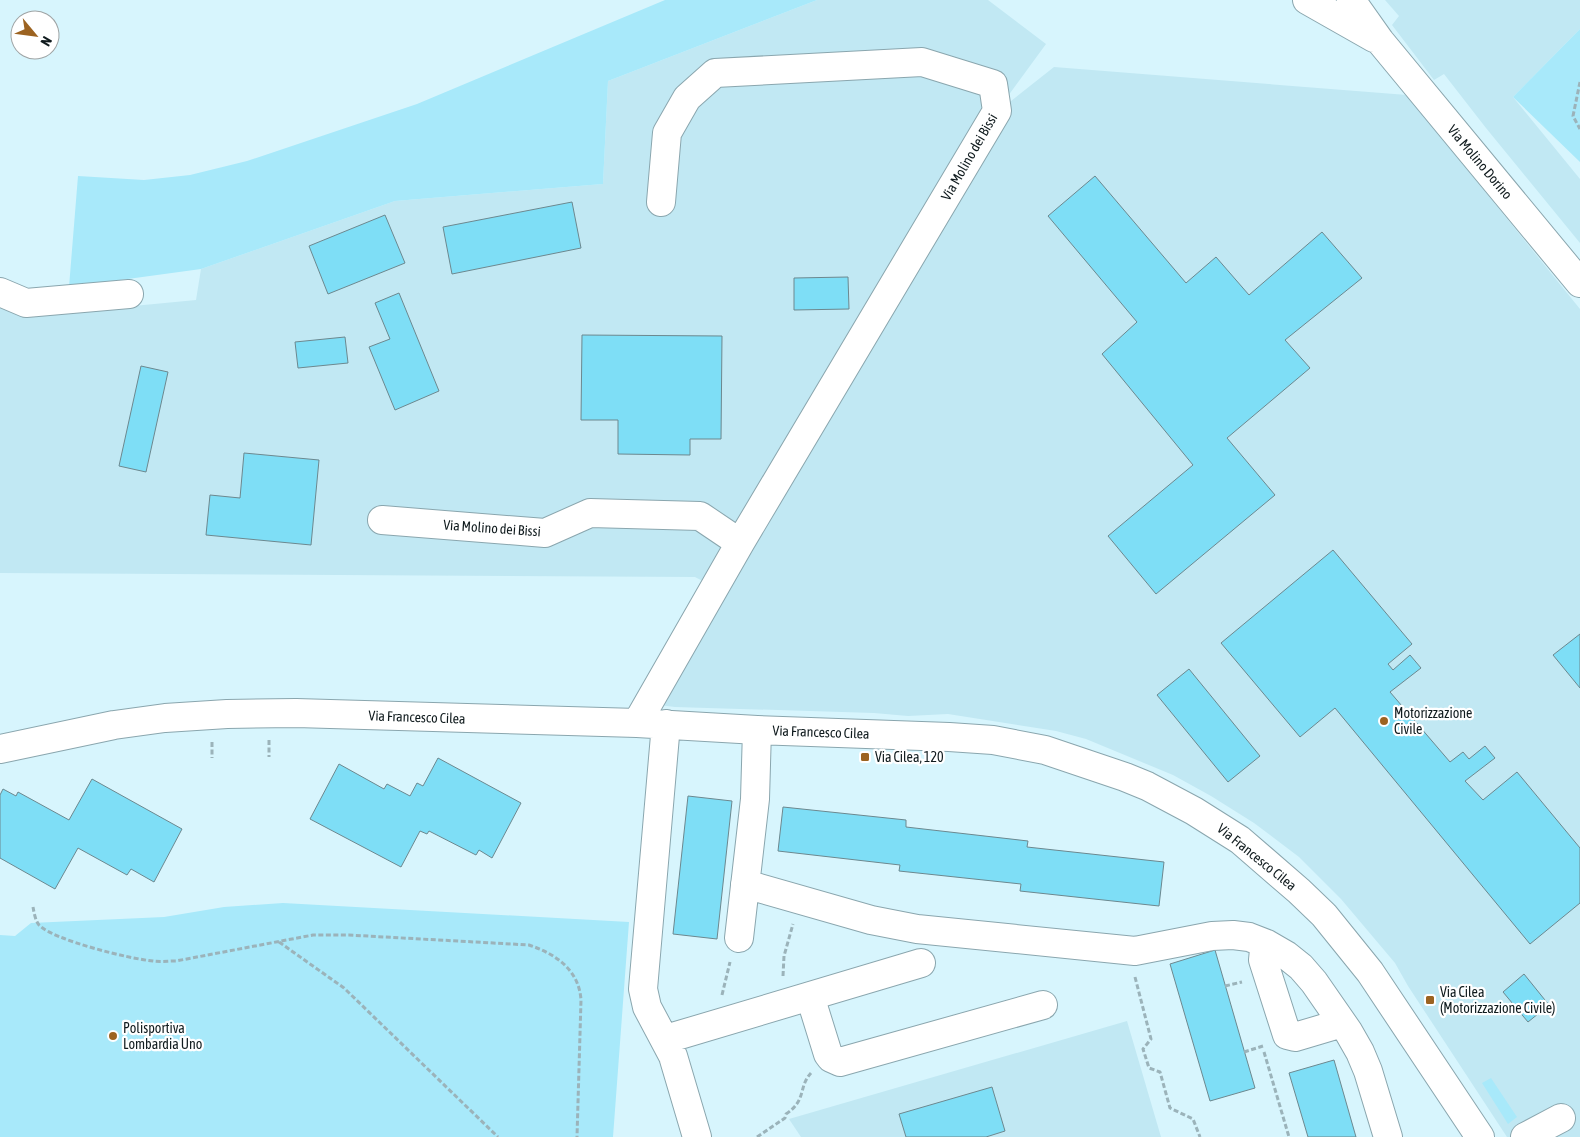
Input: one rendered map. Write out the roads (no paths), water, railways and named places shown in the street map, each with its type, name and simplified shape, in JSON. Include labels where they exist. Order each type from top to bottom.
[{"type":"street","points":[[1307,0],[1380,41]]},
{"type":"street","points":[[1351,0],[1380,41]]},
{"type":"street","name":"Via Molino Dorino","points":[[1380,41],[1580,283]]},
{"type":"street","name":"Via Molino dei Bissi","points":[[637,722],[740,543],[997,111],[993,84],[922,62],[715,73],[687,98],[667,133],[661,202]]},
{"type":"street","points":[[0,292],[26,303],[129,294]]},
{"type":"street","name":"Via Molino dei Bissi","points":[[382,520],[545,533],[590,513],[700,516],[740,543]]},
{"type":"street","name":"Via Francesco Cilea","points":[[0,749],[114,725],[165,718],[227,714],[296,713],[637,722],[757,730],[869,733],[993,740],[1045,750],[1102,768],[1147,786],[1194,811],[1240,840],[1299,891],[1324,915],[1388,997],[1480,1137]]},
{"type":"street","points":[[666,724],[643,989],[647,1007],[674,1056],[697,1137]]},
{"type":"street","points":[[739,938],[755,799],[757,730]]},
{"type":"street","points":[[745,884],[870,920],[902,927],[1127,950],[1152,948],[1212,936],[1233,935],[1249,937],[1268,944],[1301,967],[1314,982],[1342,1023],[1360,1052],[1368,1071],[1388,1137]]},
{"type":"street","points":[[1268,944],[1264,950],[1263,960],[1287,1035],[1295,1037],[1342,1023]]},
{"type":"street","points":[[666,1040],[921,963]]},
{"type":"street","points":[[799,1000],[831,1058],[840,1062],[1042,1005]]},
{"type":"street","points":[[1525,1137],[1560,1118]]},
{"type":"place","name":"Motorizzazione Civile","points":[[1384,721]]},
{"type":"place","name":"Via Cilea, 120","points":[[865,757]]},
{"type":"place","name":"Via Cilea (Motorizzazione Civile)","points":[[1430,1000]]},
{"type":"place","name":"Polisportiva Lombardia Uno","points":[[113,1036]]}]
